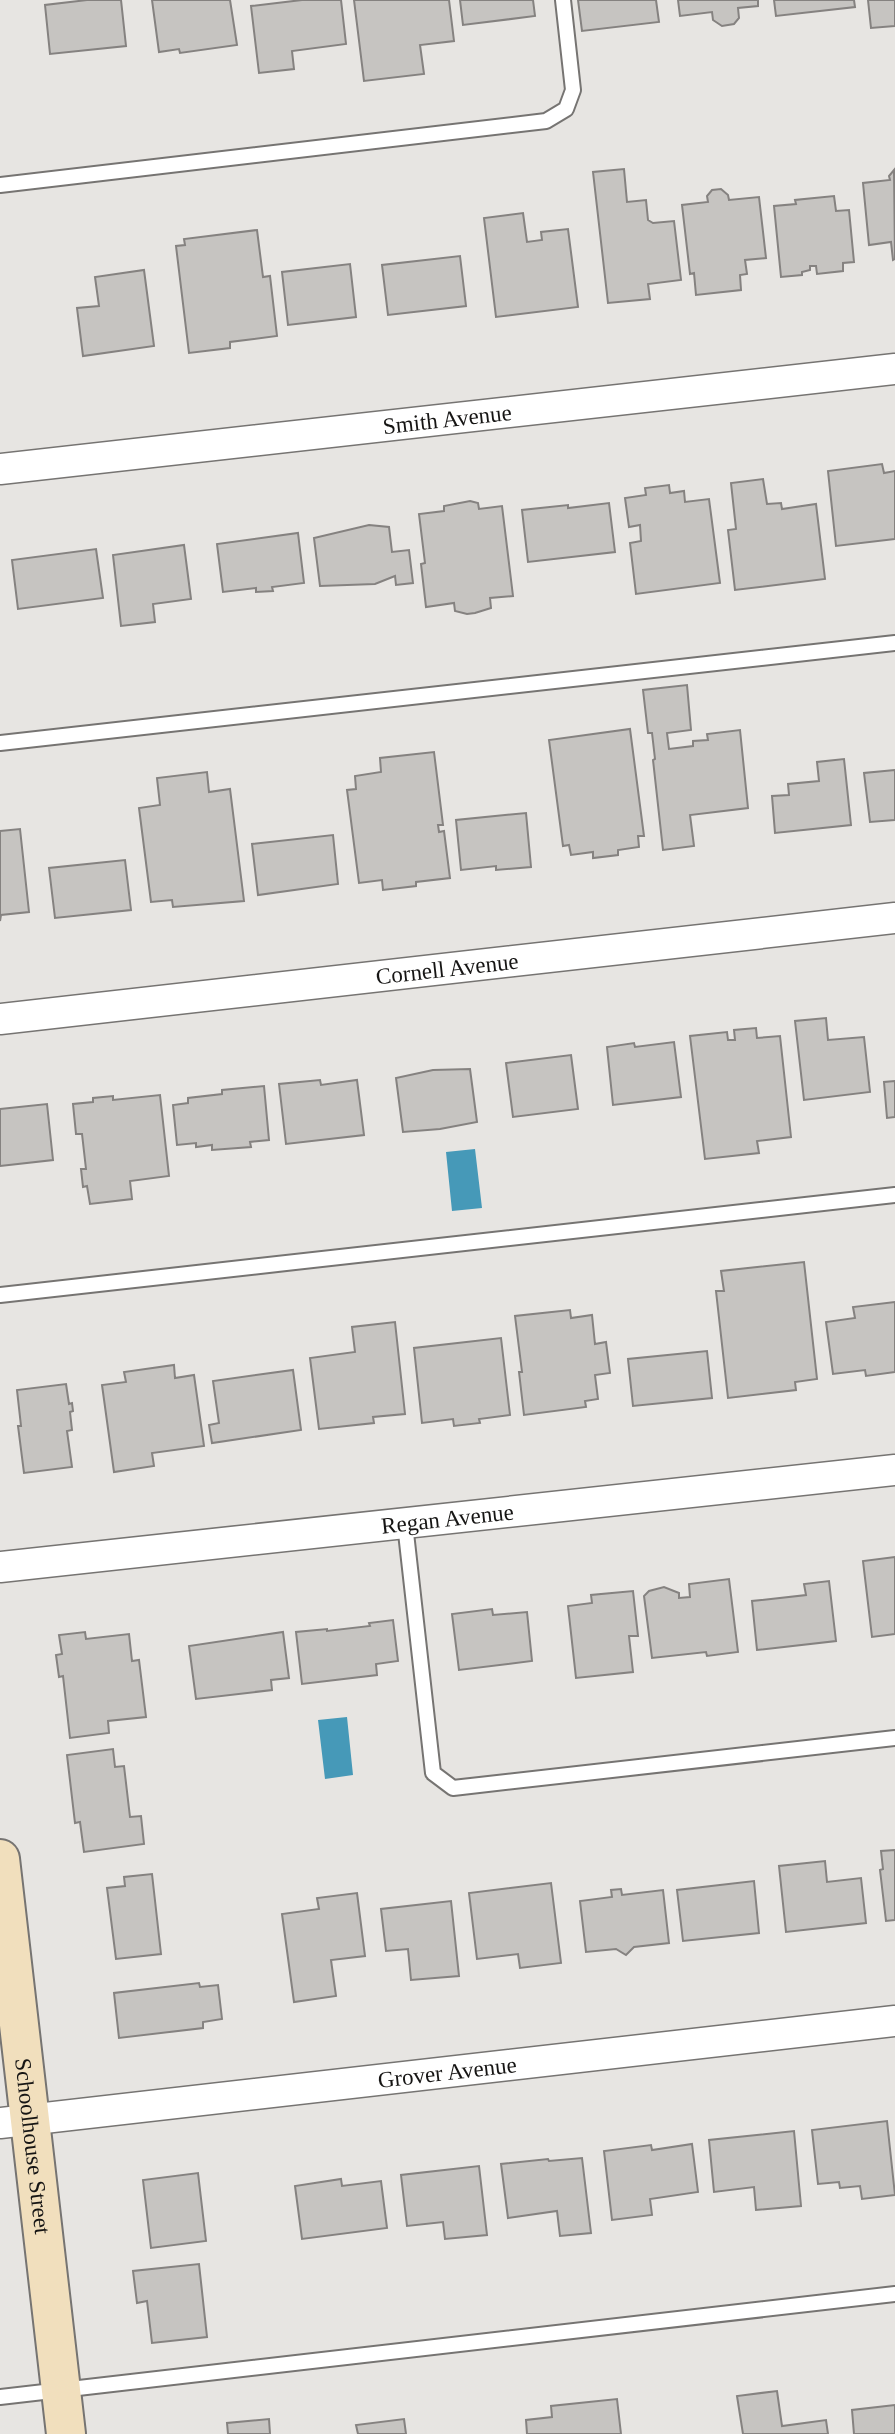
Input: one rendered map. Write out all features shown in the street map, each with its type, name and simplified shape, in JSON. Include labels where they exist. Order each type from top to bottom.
[{"type":"street","name":"Smith Avenue","points":[[0,469],[895,369]]},
{"type":"street","name":"Cornell Avenue","points":[[0,1019],[895,918]]},
{"type":"street","name":"Regan Avenue","points":[[0,1567],[895,1470]]},
{"type":"street","name":"Schoolhouse Street","points":[[0,1859],[16,2121],[62,2389],[66,2434]]},
{"type":"street","name":"Grover Avenue","points":[[16,2121],[895,2021]]},
{"type":"lane","points":[[0,185],[546,121],[566,108],[573,90],[562,0]]},
{"type":"lane","points":[[0,743],[895,643]]},
{"type":"lane","points":[[0,1295],[895,1195]]},
{"type":"lane","points":[[405,1524],[433,1773],[453,1788],[895,1738]]},
{"type":"lane","points":[[0,2397],[895,2294]]},
{"type":"water","points":[[475,1149],[482,1208],[452,1211],[446,1152]]},
{"type":"water","points":[[347,1717],[353,1775],[325,1779],[318,1720]]},
{"type":"building","points":[[87,0],[121,0],[126,46],[50,54],[45,5]]},
{"type":"building","points":[[152,0],[230,0],[237,45],[180,53],[179,49],[159,52]]},
{"type":"building","points":[[302,0],[341,0],[346,44],[292,51],[294,69],[259,73],[251,6]]},
{"type":"building","points":[[354,0],[449,0],[454,41],[420,45],[424,74],[364,81]]},
{"type":"building","points":[[460,0],[533,0],[535,16],[463,25]]},
{"type":"building","points":[[578,0],[656,0],[659,22],[582,31]]},
{"type":"building","points":[[678,0],[758,0],[758,6],[738,8],[739,18],[734,24],[722,26],[713,20],[712,12],[680,16]]},
{"type":"building","points":[[774,0],[854,0],[855,7],[776,16]]},
{"type":"building","points":[[868,0],[895,0],[895,26],[871,28]]},
{"type":"building","points":[[624,169],[627,202],[646,200],[648,220],[653,223],[674,221],[681,280],[648,284],[650,299],[608,303],[593,172]]},
{"type":"building","points":[[894,170],[893,260],[891,242],[869,245],[863,183],[890,180],[889,176]]},
{"type":"building","points":[[721,189],[728,195],[729,200],[759,197],[766,258],[745,260],[747,274],[740,275],[741,290],[696,295],[694,273],[690,274],[682,205],[708,202],[707,196],[712,190]]},
{"type":"building","points":[[834,196],[836,211],[849,210],[854,262],[843,263],[843,271],[817,274],[816,266],[810,266],[810,270],[802,272],[802,275],[781,277],[774,206],[796,204],[795,200]]},
{"type":"building","points":[[523,213],[527,242],[542,240],[541,232],[568,229],[578,307],[496,317],[484,218]]},
{"type":"building","points":[[257,230],[263,277],[270,276],[277,336],[230,342],[230,348],[189,353],[176,246],[185,245],[184,239]]},
{"type":"building","points":[[460,256],[466,306],[388,315],[382,265]]},
{"type":"building","points":[[350,264],[356,317],[288,325],[282,272]]},
{"type":"building","points":[[144,270],[154,346],[83,356],[77,308],[99,306],[95,277]]},
{"type":"building","points":[[882,464],[884,473],[895,471],[895,539],[836,546],[828,471]]},
{"type":"building","points":[[763,479],[767,504],[781,503],[782,509],[816,504],[825,579],[735,590],[728,530],[736,529],[731,483]]},
{"type":"building","points":[[669,485],[670,493],[684,491],[685,502],[709,499],[720,583],[636,594],[630,543],[641,541],[640,525],[629,527],[625,498],[646,495],[645,488]]},
{"type":"building","points":[[470,501],[478,503],[479,509],[502,506],[513,596],[490,598],[491,608],[475,613],[455,611],[454,603],[426,607],[421,564],[425,563],[419,514],[444,511],[444,506]]},
{"type":"building","points":[[609,503],[615,552],[528,562],[522,510]]},
{"type":"building","points":[[369,525],[389,527],[392,552],[409,550],[413,583],[396,585],[395,576],[375,584],[320,586],[314,538]]},
{"type":"building","points":[[298,533],[304,583],[272,587],[273,591],[256,592],[256,588],[223,592],[217,544]]},
{"type":"building","points":[[184,545],[191,599],[153,604],[155,622],[121,626],[113,555]]},
{"type":"building","points":[[96,549],[103,598],[18,609],[12,560]]},
{"type":"building","points":[[687,685],[691,730],[667,733],[669,749],[693,746],[693,741],[708,740],[707,734],[740,730],[748,808],[690,815],[694,846],[663,850],[652,733],[648,733],[643,690]]},
{"type":"building","points":[[630,729],[644,836],[638,836],[639,847],[618,850],[618,855],[593,858],[593,852],[571,855],[569,845],[563,846],[549,740]]},
{"type":"building","points":[[434,752],[443,825],[438,825],[439,832],[444,831],[450,878],[383,890],[382,880],[359,883],[347,790],[356,789],[355,776],[381,772],[380,758]]},
{"type":"building","points":[[844,759],[851,825],[775,833],[772,796],[789,795],[788,784],[819,781],[817,762]]},
{"type":"building","points":[[895,770],[895,820],[870,822],[864,773]]},
{"type":"building","points":[[207,772],[209,792],[230,789],[244,901],[173,907],[172,900],[151,902],[139,808],[160,805],[157,778]]},
{"type":"building","points":[[526,813],[531,867],[496,870],[496,866],[461,870],[456,820]]},
{"type":"building","points":[[20,829],[29,912],[1,915],[0,921],[0,831]]},
{"type":"building","points":[[333,835],[338,884],[258,895],[252,844]]},
{"type":"building","points":[[125,860],[131,910],[55,918],[49,868]]},
{"type":"building","points":[[826,1018],[828,1040],[864,1037],[870,1092],[804,1100],[795,1021]]},
{"type":"building","points":[[756,1028],[757,1038],[780,1036],[791,1137],[757,1141],[759,1153],[705,1159],[690,1036],[727,1032],[728,1040],[735,1040],[734,1030]]},
{"type":"building","points":[[674,1042],[681,1097],[613,1105],[607,1047]]},
{"type":"building","points":[[571,1055],[578,1109],[513,1117],[506,1063]]},
{"type":"building","points":[[470,1069],[477,1122],[403,1132],[396,1078],[433,1070]]},
{"type":"building","points":[[320,1080],[321,1085],[357,1080],[364,1135],[286,1144],[279,1084]]},
{"type":"building","points":[[895,1081],[895,1117],[887,1118],[884,1082]]},
{"type":"building","points":[[264,1086],[269,1140],[250,1142],[251,1147],[212,1150],[212,1145],[177,1145],[173,1105],[188,1103],[188,1098],[222,1094],[222,1090]]},
{"type":"building","points":[[160,1095],[169,1176],[130,1181],[132,1199],[90,1204],[87,1186],[83,1187],[81,1169],[86,1169],[82,1134],[76,1134],[73,1104],[93,1102],[93,1098],[113,1096],[113,1100]]},
{"type":"building","points":[[47,1104],[53,1160],[0,1166],[0,1109]]},
{"type":"building","points":[[804,1262],[817,1379],[795,1382],[796,1390],[728,1398],[716,1291],[724,1291],[721,1271]]},
{"type":"building","points":[[895,1302],[895,1372],[866,1376],[865,1370],[833,1374],[826,1322],[855,1318],[853,1307]]},
{"type":"building","points":[[570,1310],[571,1318],[592,1315],[595,1344],[606,1342],[610,1373],[595,1375],[598,1399],[585,1401],[586,1407],[524,1415],[515,1316]]},
{"type":"building","points":[[395,1322],[405,1414],[373,1417],[374,1423],[319,1429],[310,1358],[355,1352],[352,1327]]},
{"type":"building","points":[[501,1338],[510,1415],[454,1426],[453,1419],[422,1423],[414,1348]]},
{"type":"building","points":[[707,1351],[712,1398],[633,1406],[628,1359]]},
{"type":"building","points":[[174,1365],[175,1378],[194,1375],[204,1446],[152,1453],[154,1466],[114,1472],[102,1385],[126,1382],[124,1372]]},
{"type":"building","points":[[293,1370],[301,1430],[212,1443],[209,1425],[219,1423],[213,1381]]},
{"type":"building","points":[[66,1384],[69,1404],[72,1403],[73,1411],[70,1412],[72,1430],[67,1431],[72,1467],[24,1473],[17,1390]]},
{"type":"building","points":[[895,1557],[895,1634],[872,1637],[863,1561]]},
{"type":"building","points":[[729,1579],[738,1652],[707,1656],[706,1652],[652,1658],[644,1596],[649,1591],[664,1587],[679,1593],[679,1598],[690,1597],[689,1584]]},
{"type":"building","points":[[829,1581],[836,1641],[757,1650],[752,1601],[806,1595],[804,1584]]},
{"type":"building","points":[[633,1591],[638,1636],[629,1636],[633,1672],[576,1678],[568,1606],[592,1603],[591,1595]]},
{"type":"building","points":[[492,1609],[493,1615],[527,1612],[532,1661],[459,1670],[452,1614]]},
{"type":"building","points":[[393,1620],[398,1661],[376,1664],[377,1675],[302,1684],[296,1632],[370,1626],[369,1623]]},
{"type":"building","points":[[85,1632],[86,1639],[129,1634],[132,1661],[139,1660],[146,1717],[108,1721],[109,1733],[70,1738],[63,1676],[59,1677],[56,1655],[62,1654],[59,1635]]},
{"type":"building","points":[[283,1632],[289,1678],[271,1680],[272,1690],[196,1699],[189,1646]]},
{"type":"building","points":[[113,1749],[115,1767],[124,1766],[130,1817],[141,1816],[144,1844],[84,1852],[80,1822],[75,1823],[67,1755]]},
{"type":"building","points":[[895,1850],[895,1920],[886,1921],[880,1870],[883,1869],[881,1851]]},
{"type":"building","points":[[825,1861],[827,1882],[861,1878],[866,1923],[786,1932],[779,1866]]},
{"type":"building","points":[[152,1874],[161,1954],[116,1959],[107,1888],[125,1886],[124,1877]]},
{"type":"building","points":[[754,1881],[759,1933],[683,1941],[677,1890]]},
{"type":"building","points":[[551,1883],[561,1963],[520,1968],[518,1954],[477,1959],[469,1893]]},
{"type":"building","points":[[621,1889],[622,1895],[663,1890],[669,1943],[634,1947],[626,1955],[616,1949],[586,1952],[580,1901],[612,1897],[611,1890]]},
{"type":"building","points":[[357,1893],[365,1956],[331,1960],[336,1996],[294,2002],[282,1914],[319,1909],[317,1898]]},
{"type":"building","points":[[451,1901],[459,1976],[411,1980],[408,1949],[386,1951],[381,1909]]},
{"type":"building","points":[[199,1983],[200,1987],[218,1985],[222,2019],[203,2022],[203,2028],[119,2038],[114,1993]]},
{"type":"building","points":[[887,2121],[895,2195],[862,2199],[860,2186],[840,2188],[839,2182],[818,2184],[812,2130]]},
{"type":"building","points":[[794,2131],[801,2206],[756,2210],[754,2187],[714,2192],[709,2140]]},
{"type":"building","points":[[692,2144],[698,2192],[650,2199],[652,2215],[612,2220],[604,2151],[651,2145],[652,2150]]},
{"type":"building","points":[[582,2158],[591,2233],[560,2236],[557,2211],[508,2218],[501,2164]]},
{"type":"building","points":[[479,2166],[487,2235],[445,2239],[443,2222],[407,2226],[401,2175]]},
{"type":"building","points":[[198,2173],[206,2241],[151,2248],[143,2180]]},
{"type":"building","points":[[341,2179],[342,2186],[381,2181],[387,2228],[302,2239],[295,2186]]},
{"type":"building","points":[[199,2264],[207,2337],[152,2343],[147,2301],[137,2303],[133,2271]]},
{"type":"building","points":[[777,2391],[782,2426],[826,2420],[828,2434],[743,2434],[737,2396]]},
{"type":"building","points":[[617,2399],[621,2434],[527,2434],[526,2420],[552,2417],[551,2406]]},
{"type":"building","points":[[895,2405],[895,2434],[854,2434],[852,2410]]},
{"type":"building","points":[[269,2419],[270,2434],[228,2434],[227,2423]]},
{"type":"building","points":[[404,2419],[406,2434],[358,2434],[356,2425]]}]
